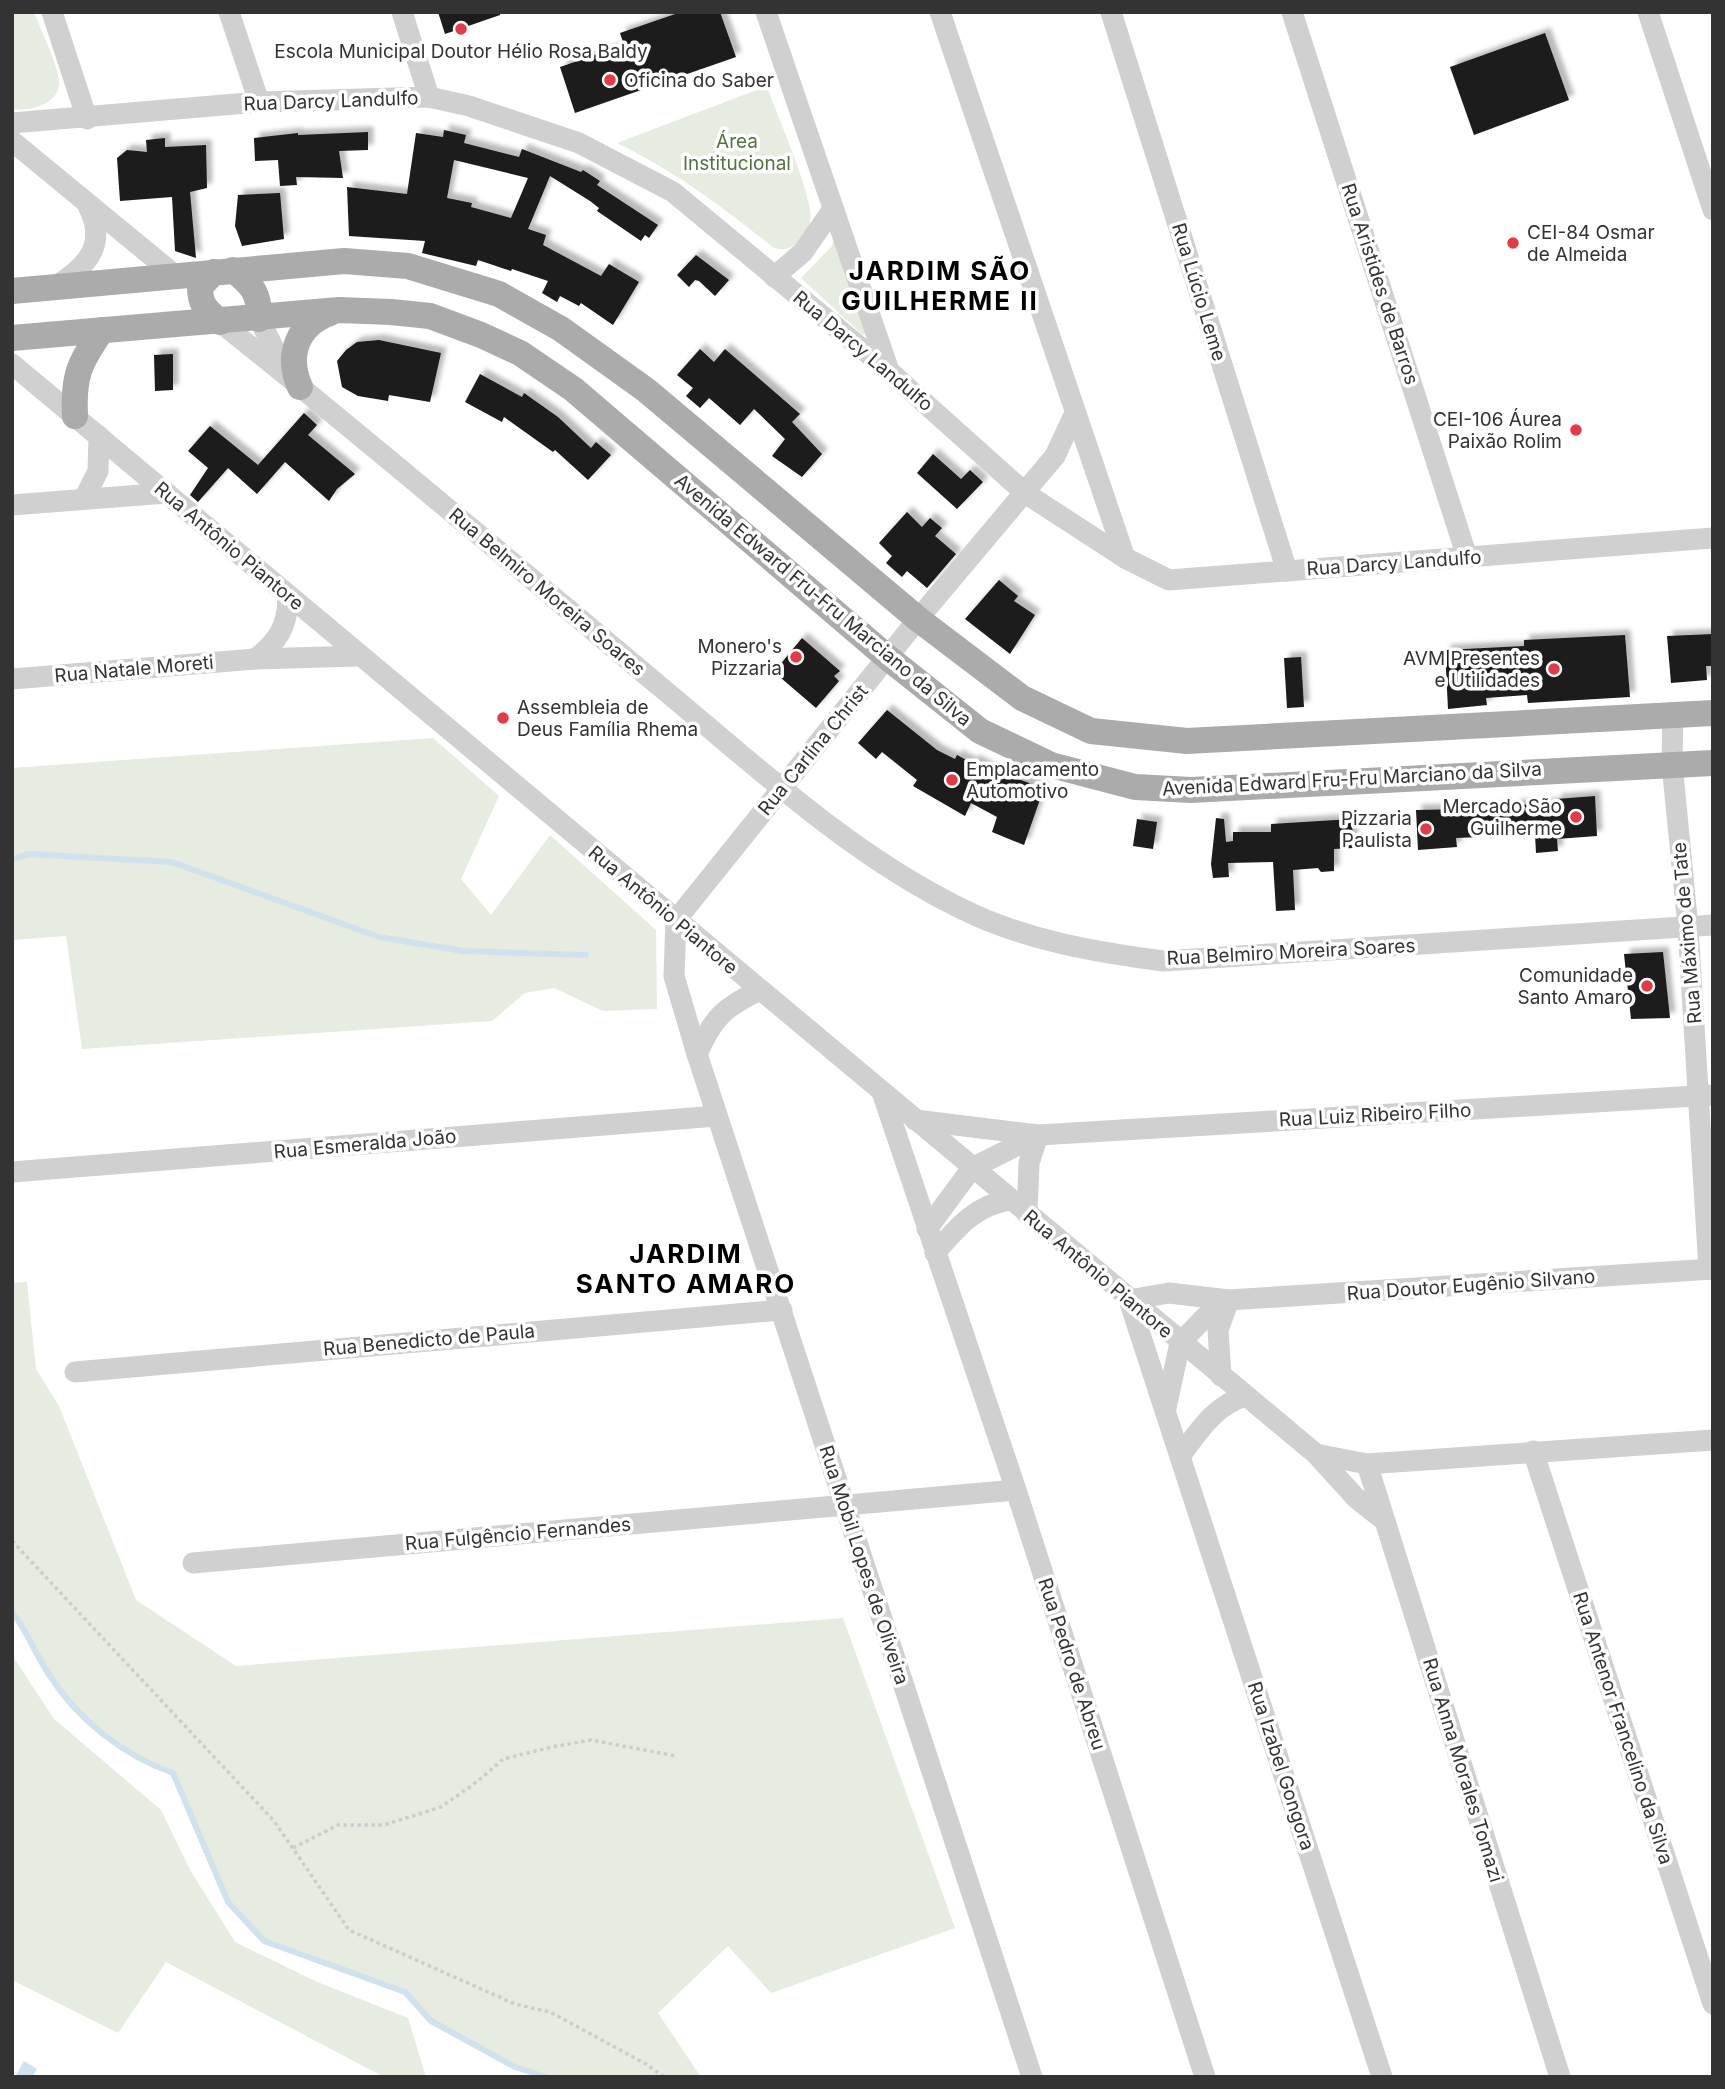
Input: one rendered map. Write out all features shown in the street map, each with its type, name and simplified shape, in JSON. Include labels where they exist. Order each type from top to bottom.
[{"type":"main road","points":[[12,291],[223,271],[374,262],[408,266],[499,294],[561,329],[646,390],[918,619],[1022,698],[1091,730],[1187,741],[1713,713]]},
{"type":"main road","points":[[223,271],[251,284],[260,300],[259,319]]},
{"type":"main road","points":[[220,322],[202,306],[200,287],[223,271]]},
{"type":"main road","points":[[294,382],[293,355],[300,334],[315,319],[339,310]]},
{"type":"main road","name":"Avenida Edward Fru-Fru Marciano da Silva","points":[[12,338],[259,319],[339,310],[430,316],[520,353],[573,389],[887,657],[980,731],[1051,765],[1135,787],[1192,790],[1713,763]]},
{"type":"main road","points":[[75,416],[74,383],[81,360],[102,330]]},
{"type":"street","points":[[52,12],[87,119]]},
{"type":"street","points":[[229,12],[259,102]]},
{"type":"street","points":[[402,12],[429,97]]},
{"type":"street","points":[[766,12],[889,371]]},
{"type":"street","points":[[940,12],[1125,558]]},
{"type":"street","name":"Rua Lúcio Leme","points":[[1111,12],[1287,571]]},
{"type":"street","name":"Rua Aristides de Barros","points":[[1292,12],[1468,557]]},
{"type":"street","points":[[1648,12],[1713,210]]},
{"type":"street","name":"Rua Darcy Landulfo","points":[[12,123],[87,119],[259,102],[429,97],[469,106],[579,143],[673,192],[889,371],[1025,493],[1125,558],[1168,580],[1713,538]]},
{"type":"street","points":[[12,141],[176,276]]},
{"type":"street","points":[[54,287],[82,267],[96,245],[96,221],[88,206]]},
{"type":"street","points":[[774,276],[789,267],[803,252],[833,209]]},
{"type":"street","name":"Rua Belmiro Moreira Soares","points":[[259,319],[294,382]]},
{"type":"street","name":"Rua Belmiro Moreira Soares","points":[[220,322],[783,788],[901,876],[964,911],[1026,934],[1096,952],[1163,961],[1713,925]]},
{"type":"street","name":"Rua Antônio Piantore","points":[[12,364],[1316,1454],[1356,1498],[1385,1521]]},
{"type":"street","name":"Rua Carlina Christ","points":[[676,920],[918,619],[1055,456],[1075,413]]},
{"type":"street","points":[[84,499],[98,471],[99,436]]},
{"type":"street","points":[[12,505],[167,494]]},
{"type":"street","points":[[255,659],[273,645],[284,628],[288,596]]},
{"type":"street","name":"Rua Natale Moreti","points":[[12,679],[255,659],[359,656]]},
{"type":"street","points":[[1671,764],[1673,714]]},
{"type":"street","name":"Rua Máximo de Tate","points":[[1671,764],[1705,1095],[1711,1269]]},
{"type":"street","name":"Rua Mobil Lopes de Oliveira","points":[[676,920],[674,976],[697,1054],[1032,2077]]},
{"type":"street","points":[[697,1054],[709,1026],[731,1003],[760,990]]},
{"type":"street","name":"Rua Pedro de Abreu","points":[[882,1093],[1016,1490],[1205,2077]]},
{"type":"street","name":"Rua Luiz Ribeiro Filho","points":[[915,1120],[1038,1136],[1705,1095]]},
{"type":"street","name":"Rua Esmeralda João","points":[[12,1172],[717,1116]]},
{"type":"street","points":[[1027,1214],[1029,1163],[1038,1136]]},
{"type":"street","name":"Rua Luiz Ribeiro Filho","points":[[972,1168],[1038,1136]]},
{"type":"street","points":[[927,1229],[972,1168]]},
{"type":"street","points":[[935,1253],[966,1219],[991,1203],[1010,1200]]},
{"type":"street","name":"Rua Doutor Eugênio Silvano","points":[[1129,1300],[1169,1293],[1229,1300],[1711,1269]]},
{"type":"street","name":"Rua Izabel Gongora","points":[[1129,1300],[1382,2077]]},
{"type":"street","points":[[1165,1410],[1180,1342],[1213,1309],[1229,1300]]},
{"type":"street","points":[[1221,1376],[1218,1329],[1229,1300]]},
{"type":"street","name":"Rua Benedicto de Paula","points":[[75,1371],[782,1310]]},
{"type":"street","points":[[1180,1456],[1209,1418],[1227,1402],[1245,1396]]},
{"type":"street","name":"Rua Antônio Piantore","points":[[1316,1454],[1367,1464],[1712,1441]]},
{"type":"street","name":"Rua Antenor Francelino da Silva","points":[[1533,1451],[1713,2004]]},
{"type":"street","name":"Rua Anna Morales Tomazi","points":[[1367,1464],[1560,2077]]},
{"type":"street","name":"Rua Fulgêncio Fernandes","points":[[193,1563],[1016,1490]]},
{"type":"path","points":[[12,1541],[274,1821],[349,1930],[515,2004],[550,2012],[646,2064],[664,2077]]},
{"type":"path","points":[[293,1848],[338,1825],[384,1825],[440,1807],[478,1782],[503,1759],[552,1746],[591,1740],[676,1756]]},
{"type":"green space","points":[[12,12],[34,12],[58,73],[55,96],[35,108],[12,109]]},
{"type":"green space","name":"Área Institucional","points":[[767,86],[797,164],[810,209],[806,233],[796,245],[782,249],[774,248],[680,178],[617,143]]},
{"type":"green space","points":[[835,233],[868,331],[863,335],[801,278],[832,246]]},
{"type":"green space","points":[[433,738],[499,796],[461,879],[491,915],[550,835],[656,930],[657,1009],[603,1011],[554,988],[525,993],[492,1021],[82,1049],[66,936],[12,940],[12,768]]},
{"type":"green space","points":[[27,1282],[36,1369],[59,1406],[136,1600],[236,1666],[843,1618],[955,1928],[771,1993],[728,1946],[658,2013],[701,2077],[536,2075],[515,2067],[431,2021],[405,1992],[264,1941],[228,1902],[173,1773],[143,1762],[81,1717],[48,1673],[12,1612],[12,1283]]},
{"type":"green space","points":[[12,1655],[54,1719],[161,1810],[190,1870],[235,1942],[315,1981],[408,2018],[426,2077],[384,2077],[166,1962],[118,2033],[12,1980]]},
{"type":"water","points":[[24,2061],[37,2069],[32,2077],[15,2077]]},
{"type":"building","points":[[438,12],[500,12],[500,15],[445,34]]},
{"type":"building","points":[[681,12],[720,12],[736,57],[575,113],[560,67],[624,45],[620,33]]},
{"type":"building","points":[[1545,33],[1569,100],[1474,135],[1450,67]]},
{"type":"building","points":[[444,130],[466,135],[464,143],[519,157],[522,149],[581,172],[583,170],[600,181],[597,185],[658,225],[649,238],[645,235],[641,241],[597,211],[599,208],[590,201],[550,176],[528,229],[546,235],[543,245],[601,276],[609,264],[639,282],[613,325],[581,303],[579,306],[560,296],[557,302],[542,293],[548,281],[478,260],[476,266],[422,253],[425,241],[349,236],[347,187],[407,194],[416,133],[443,137]],"holes":[[[454,160],[528,178],[511,218],[471,207],[472,203],[447,198]]]},
{"type":"building","points":[[368,132],[368,150],[339,151],[343,178],[296,177],[297,185],[280,186],[278,160],[255,161],[254,138],[298,133]]},
{"type":"building","points":[[165,138],[165,147],[206,145],[207,188],[190,192],[196,258],[175,251],[172,197],[120,201],[117,158],[127,150],[147,152],[146,140]]},
{"type":"building","points":[[280,193],[284,239],[242,246],[235,226],[238,195]]},
{"type":"building","points":[[696,255],[729,280],[715,296],[699,281],[695,280],[689,287],[677,275]]},
{"type":"building","points":[[379,340],[441,353],[430,402],[389,395],[388,401],[358,396],[342,387],[337,361],[357,342]]},
{"type":"building","points":[[700,349],[714,362],[725,349],[800,414],[792,422],[822,454],[802,477],[772,456],[785,439],[754,409],[740,425],[709,398],[700,408],[686,396],[693,388],[677,375]]},
{"type":"building","points":[[173,354],[173,390],[155,391],[154,355]]},
{"type":"building","points":[[480,374],[522,397],[524,393],[558,417],[591,448],[596,442],[611,455],[588,480],[555,450],[553,452],[504,417],[502,422],[465,402]]},
{"type":"building","points":[[304,413],[317,425],[308,435],[355,474],[337,489],[329,501],[285,462],[257,494],[228,468],[198,502],[190,495],[208,468],[188,451],[210,426],[258,465]]},
{"type":"building","points":[[933,454],[961,479],[970,470],[983,482],[957,509],[917,473]]},
{"type":"building","points":[[907,512],[922,527],[930,518],[942,528],[935,536],[956,554],[927,588],[907,571],[902,577],[886,563],[892,556],[879,543]]},
{"type":"building","points":[[999,580],[1018,596],[1014,601],[1035,615],[1010,654],[965,619]]},
{"type":"building","points":[[1713,634],[1713,666],[1706,666],[1707,680],[1671,683],[1667,636]]},
{"type":"building","points":[[1625,635],[1630,697],[1528,703],[1527,695],[1486,698],[1487,705],[1448,709],[1445,650],[1524,646],[1524,640]]},
{"type":"building","points":[[802,638],[840,671],[834,676],[839,681],[816,708],[774,672]]},
{"type":"building","points":[[1301,657],[1304,707],[1287,708],[1284,658]]},
{"type":"building","points":[[887,710],[937,750],[955,759],[957,755],[972,763],[974,760],[1011,780],[1012,777],[1044,788],[1024,845],[992,832],[997,817],[971,803],[965,816],[913,786],[917,780],[882,752],[876,759],[858,743]]},
{"type":"building","points":[[1595,796],[1597,836],[1557,839],[1558,851],[1536,853],[1535,834],[1521,834],[1521,830],[1480,832],[1480,837],[1456,838],[1457,847],[1418,850],[1416,810],[1514,808],[1514,805],[1556,803],[1556,799]]},
{"type":"building","points":[[1216,818],[1224,819],[1226,842],[1233,841],[1233,832],[1271,832],[1271,824],[1352,819],[1353,848],[1334,849],[1334,871],[1321,872],[1318,868],[1293,870],[1295,910],[1276,911],[1273,862],[1228,863],[1229,877],[1213,878],[1211,864]]},
{"type":"building","points":[[1137,819],[1157,822],[1153,849],[1133,846]]},
{"type":"building","name":"Comunidade Santo Amaro","points":[[1663,952],[1670,1018],[1631,1019],[1624,954]]},
{"type":"waterway","points":[[12,860],[28,854],[172,862],[379,937],[463,951],[586,955]]},
{"type":"waterway","points":[[12,1612],[43,1665],[73,1706],[119,1746],[173,1773],[228,1902],[264,1941],[405,1992],[431,2021],[515,2067],[546,2077]]},
{"type":"place","name":"Escola Municipal Doutor Hélio Rosa Baldy","points":[[461,29]]},
{"type":"place","name":"Oficina do Saber","points":[[610,80]]},
{"type":"place","name":"CEI-84 Osmar de Almeida","points":[[1513,243]]},
{"type":"place","name":"CEI-106 Áurea Paixão Rolim","points":[[1576,430]]},
{"type":"place","name":"Monero's Pizzaria","points":[[796,657]]},
{"type":"place","name":"AVM Presentes e Utilidades","points":[[1554,669]]},
{"type":"place","name":"Assembleia de Deus Família Rhema","points":[[503,718]]},
{"type":"place","name":"Emplacamento Automotivo","points":[[952,780]]},
{"type":"place","name":"Mercado São Guilherme","points":[[1576,817]]},
{"type":"place","name":"Pizzaria Paulista","points":[[1426,829]]},
{"type":"place","name":"Comunidade Santo Amaro","points":[[1647,986]]},
{"type":"district","name":"JARDIM SÃO GUILHERME II","points":[[940,285]]},
{"type":"district","name":"JARDIM SANTO AMARO","points":[[686,1268]]}]
